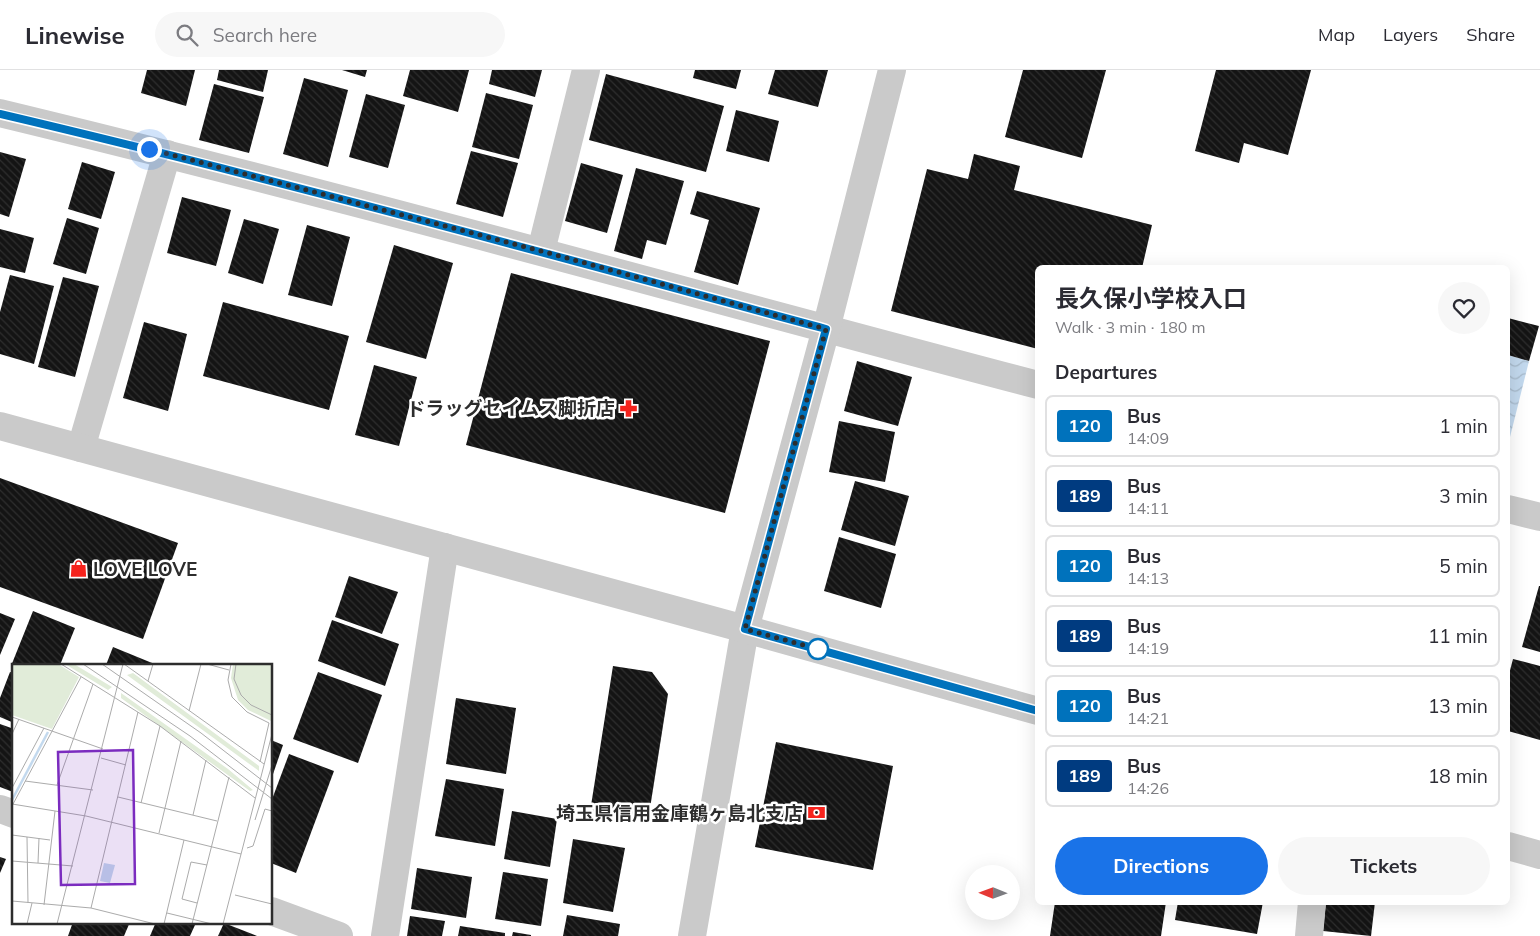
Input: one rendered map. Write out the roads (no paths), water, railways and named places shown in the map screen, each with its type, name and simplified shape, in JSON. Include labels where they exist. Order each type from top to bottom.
[{"type":"street","points":[[541,251],[586,70]]},
{"type":"street","points":[[692,936],[745,629],[826,329],[892,70]]},
{"type":"street","points":[[0,114],[167,154],[541,251],[1035,384]]},
{"type":"street","points":[[81,448],[167,154]]},
{"type":"street","points":[[0,426],[1035,710]]},
{"type":"street","points":[[1510,510],[1540,518]]},
{"type":"street","points":[[385,936],[445,547]]},
{"type":"street","points":[[0,809],[12,813]]},
{"type":"street","points":[[1510,847],[1540,855]]},
{"type":"street","points":[[1309,936],[1312,905]]},
{"type":"street","points":[[272,911],[339,936]]},
{"type":"water","points":[[1510,356],[1529,361],[1510,437]]},
{"type":"place","name":"ドラッグセイムス脚折店","points":[[629,408]]},
{"type":"place","name":"LOVE LOVE","points":[[79,569]]},
{"type":"place","name":"埼玉県信用金庫鶴ヶ島北支店","points":[[817,813]]}]
